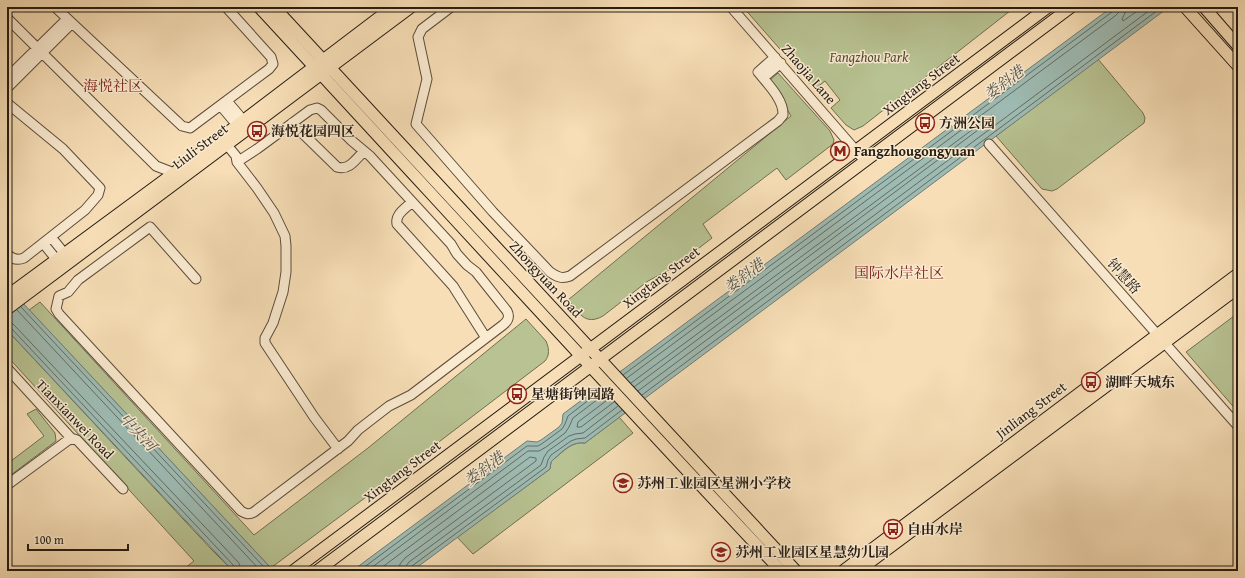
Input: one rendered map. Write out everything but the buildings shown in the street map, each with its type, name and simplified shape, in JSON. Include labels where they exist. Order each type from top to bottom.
[{"type":"main road","name":"Zhongyuan Road","points":[[259,7],[360,102],[796,571]]},
{"type":"main road","name":"Zhongyuan Road","points":[[274,7],[322,67],[580,356],[780,571]]},
{"type":"main road","name":"Liuli Street","points":[[7,309],[13,296],[60,256],[178,176],[225,147],[393,7]]},
{"type":"main road","name":"Liuli Street","points":[[178,176],[240,123],[411,7]]},
{"type":"main road","name":"Xingtang Street","points":[[293,571],[1048,7]]},
{"type":"main road","name":"Xingtang Street","points":[[317,571],[1071,7]]},
{"type":"main road","points":[[1185,7],[1238,66]]},
{"type":"main road","points":[[1204,7],[1238,46]]},
{"type":"main road","name":"Liuli Street","points":[[13,296],[163,186]]},
{"type":"main road","name":"Jinliang Street","points":[[858,571],[1161,338],[1238,274]]},
{"type":"main road","name":"Jinliang Street","points":[[843,571],[1161,338],[1238,288]]},
{"type":"street","points":[[55,7],[182,126],[186,128],[194,126],[272,66],[273,60],[271,57],[226,7]]},
{"type":"street","points":[[450,7],[422,29],[418,37],[427,79],[416,124],[493,212],[550,272],[566,278],[778,121],[783,115],[782,107],[773,91],[761,75],[778,60]]},
{"type":"street","name":"Zhaojia Lane","points":[[731,7],[865,161]]},
{"type":"street","points":[[7,18],[156,166],[178,176]]},
{"type":"street","points":[[7,88],[40,51],[70,21]]},
{"type":"street","points":[[7,78],[40,51]]},
{"type":"street","points":[[7,103],[63,149],[100,188],[98,195],[93,202],[24,258],[19,260],[14,259],[7,254]]},
{"type":"street","points":[[224,103],[240,123]]},
{"type":"street","points":[[196,278],[150,227],[78,280],[70,290],[58,296],[56,309],[235,505],[245,514],[254,512],[348,442],[358,430],[389,406],[411,395],[506,323],[509,317],[507,311],[476,272],[457,254],[451,244],[364,151],[321,110],[317,108],[310,110],[237,162]]},
{"type":"street","points":[[292,123],[337,167],[344,168],[348,166],[364,151]]},
{"type":"street","name":"钟慧路","points":[[989,144],[1238,426]]},
{"type":"street","points":[[225,147],[231,160],[237,162],[270,207],[281,225],[285,236],[286,272],[284,292],[273,323],[265,338],[265,343],[314,417],[338,449]]},
{"type":"street","points":[[156,166],[163,186]]},
{"type":"street","points":[[412,202],[397,218],[398,224],[452,286],[486,338]]},
{"type":"street","points":[[47,240],[60,256]]},
{"type":"street","name":"Tianxianwei Road","points":[[7,368],[71,438],[76,440],[123,489]]},
{"type":"street","points":[[7,485],[71,438]]},
{"type":"green space","name":"Fangzhou Park","points":[[743,7],[1015,7],[863,126],[854,130],[846,125],[831,108],[840,100],[825,81],[815,89]]},
{"type":"green space","points":[[1098,59],[1143,113],[1145,118],[1144,123],[1057,189],[1052,191],[1042,189],[996,136]]},
{"type":"green space","points":[[778,73],[830,131],[834,140],[833,144],[786,180],[777,168],[703,224],[712,238],[673,268],[648,281],[603,316],[591,320],[583,317],[568,300],[791,116],[770,80]]},
{"type":"green space","points":[[40,302],[254,535],[368,448],[526,319],[546,341],[548,354],[545,361],[268,570],[268,565],[29,310]]},
{"type":"green space","points":[[1238,313],[1238,412],[1186,352]]},
{"type":"green space","points":[[7,330],[233,571],[181,571],[194,561],[7,356]]},
{"type":"green space","points":[[36,409],[55,433],[56,441],[7,478],[7,464],[44,436],[27,414]]},
{"type":"green space","points":[[619,417],[633,433],[473,554],[457,537],[550,469],[551,462],[565,450],[572,445],[585,443]]},
{"type":"water","points":[[1112,7],[1169,7],[585,443],[572,445],[564,450],[551,462],[550,469],[412,571],[352,571],[527,441],[537,442],[559,427],[562,423],[563,414]]},
{"type":"water","name":"中央河","points":[[7,286],[268,565],[269,571],[233,571],[7,330]]},
{"type":"place","name":"方洲公园","points":[[925,123]]},
{"type":"place","name":"海悦花园四区","points":[[257,131]]},
{"type":"place","name":"Fangzhougongyuan","points":[[840,151]]},
{"type":"place","name":"湖畔天城东","points":[[1091,382]]},
{"type":"place","name":"星塘街钟园路","points":[[517,394]]},
{"type":"place","name":"苏州工业园区星洲小学校","points":[[623,483]]},
{"type":"place","name":"自由水岸","points":[[893,529]]},
{"type":"place","name":"苏州工业园区星慧幼儿园","points":[[721,552]]},
{"type":"district","name":"海悦社区","points":[[113,86]]},
{"type":"district","name":"国际水岸社区","points":[[899,273]]},
{"type":"water label","name":"娄斜港","points":[[1004,83]]},
{"type":"water label","name":"娄斜港","points":[[744,276]]},
{"type":"water label","name":"娄斜港","points":[[484,469]]}]
